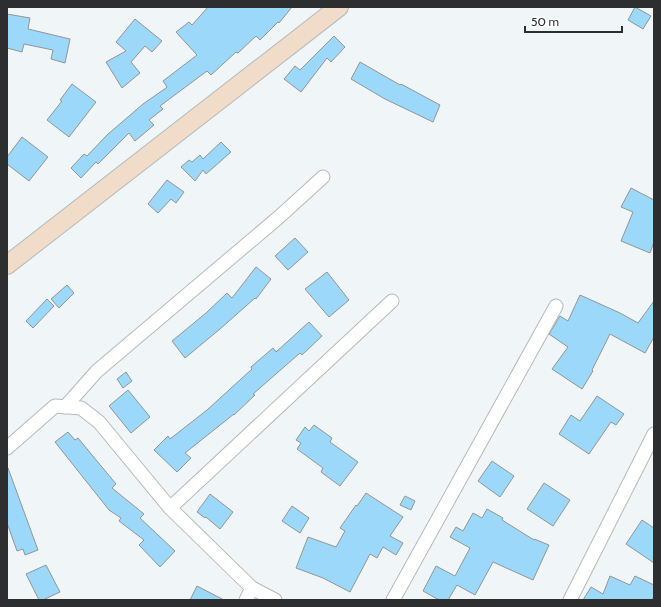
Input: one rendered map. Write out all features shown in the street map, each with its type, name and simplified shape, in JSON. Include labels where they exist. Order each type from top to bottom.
[{"type":"main road","points":[[7,265],[339,7]]},
{"type":"street","points":[[65,407],[97,371],[279,217],[323,177]]},
{"type":"street","points":[[170,508],[392,300]]},
{"type":"street","points":[[393,600],[556,306]]},
{"type":"street","points":[[7,448],[55,406],[81,408],[99,422],[170,508],[252,588],[275,600]]},
{"type":"street","points":[[570,600],[654,434]]},
{"type":"street","points":[[246,600],[252,588]]},
{"type":"building","points":[[208,7],[292,7],[279,23],[278,22],[260,40],[256,36],[211,75],[207,71],[160,106],[163,109],[149,120],[154,125],[135,141],[129,133],[98,164],[96,162],[81,178],[71,168],[84,154],[87,156],[107,135],[143,104],[166,88],[167,87],[163,81],[197,55],[176,32],[189,22],[192,25]]},
{"type":"building","points":[[635,7],[651,16],[643,29],[628,20]]},
{"type":"building","points":[[7,14],[30,18],[28,29],[70,39],[65,63],[51,59],[53,50],[24,44],[22,52],[7,48]]},
{"type":"building","points":[[135,19],[162,41],[152,52],[145,46],[131,62],[140,73],[122,88],[106,62],[126,51],[116,42]]},
{"type":"building","points":[[334,36],[345,47],[331,62],[327,58],[301,92],[284,79],[295,66],[300,70]]},
{"type":"building","points":[[360,62],[400,85],[401,84],[440,105],[433,122],[385,99],[351,79]]},
{"type":"building","points":[[72,84],[96,102],[69,137],[47,120],[62,101],[60,100]]},
{"type":"building","points":[[22,137],[48,157],[29,181],[7,164],[7,157]]},
{"type":"building","points":[[221,142],[231,152],[206,174],[203,170],[195,181],[181,167],[189,160],[192,162],[200,155],[203,159]]},
{"type":"building","points":[[167,180],[184,192],[176,203],[171,199],[158,213],[148,204]]},
{"type":"building","points":[[631,188],[654,200],[654,242],[650,253],[621,241],[633,212],[621,207]]},
{"type":"building","points":[[295,238],[308,252],[288,270],[275,256]]},
{"type":"building","points":[[256,267],[271,279],[256,299],[255,298],[185,358],[172,341],[206,313],[227,293],[232,298]]},
{"type":"building","points":[[327,272],[349,300],[329,317],[305,289]]},
{"type":"building","points":[[67,285],[74,293],[59,308],[51,299]]},
{"type":"building","points":[[580,295],[638,323],[654,301],[654,337],[645,353],[610,334],[592,370],[593,371],[582,389],[552,369],[568,347],[549,334],[560,316],[568,321]]},
{"type":"building","points":[[47,299],[54,306],[33,328],[26,321]]},
{"type":"building","points":[[309,322],[322,336],[302,355],[300,353],[253,394],[255,395],[234,415],[185,453],[191,458],[177,472],[154,450],[168,436],[170,439],[207,410],[252,369],[251,367],[273,348],[276,352]]},
{"type":"building","points":[[126,372],[132,381],[123,388],[117,379]]},
{"type":"building","points":[[128,390],[150,417],[131,433],[109,406]]},
{"type":"building","points":[[597,396],[624,414],[616,425],[611,422],[589,454],[559,434],[571,415],[580,421]]},
{"type":"building","points":[[314,425],[332,438],[330,442],[358,462],[340,486],[321,472],[323,468],[297,449],[301,443],[296,440],[305,427],[309,431]]},
{"type":"building","points":[[68,432],[75,440],[78,438],[116,484],[112,488],[144,514],[140,518],[175,551],[160,567],[139,545],[144,540],[119,521],[121,518],[109,510],[55,442]]},
{"type":"building","points":[[492,461],[514,476],[500,497],[478,481]]},
{"type":"building","points":[[7,468],[38,550],[25,555],[23,549],[17,551],[7,523]]},
{"type":"building","points":[[544,483],[570,500],[553,526],[527,509]]},
{"type":"building","points":[[366,493],[403,517],[390,536],[403,543],[396,555],[383,547],[377,558],[370,554],[350,592],[323,578],[296,568],[308,537],[336,547],[345,531],[340,528]]},
{"type":"building","points":[[210,494],[233,512],[220,529],[206,517],[205,518],[197,512]]},
{"type":"building","points":[[405,496],[415,501],[411,510],[400,505]]},
{"type":"building","points":[[292,506],[309,518],[300,533],[282,521]]},
{"type":"building","points":[[487,509],[503,518],[502,520],[534,540],[549,545],[533,580],[493,562],[475,595],[457,585],[448,600],[439,600],[423,591],[436,566],[455,576],[470,548],[450,537],[456,527],[463,531],[473,513],[482,518]]},
{"type":"building","points":[[642,520],[654,528],[654,563],[626,544]]},
{"type":"building","points":[[46,565],[60,592],[43,600],[39,600],[26,574]]},
{"type":"building","points":[[610,576],[630,585],[635,576],[654,585],[654,596],[652,600],[583,600],[591,587],[603,594]]},
{"type":"building","points":[[197,586],[224,600],[190,600]]}]
